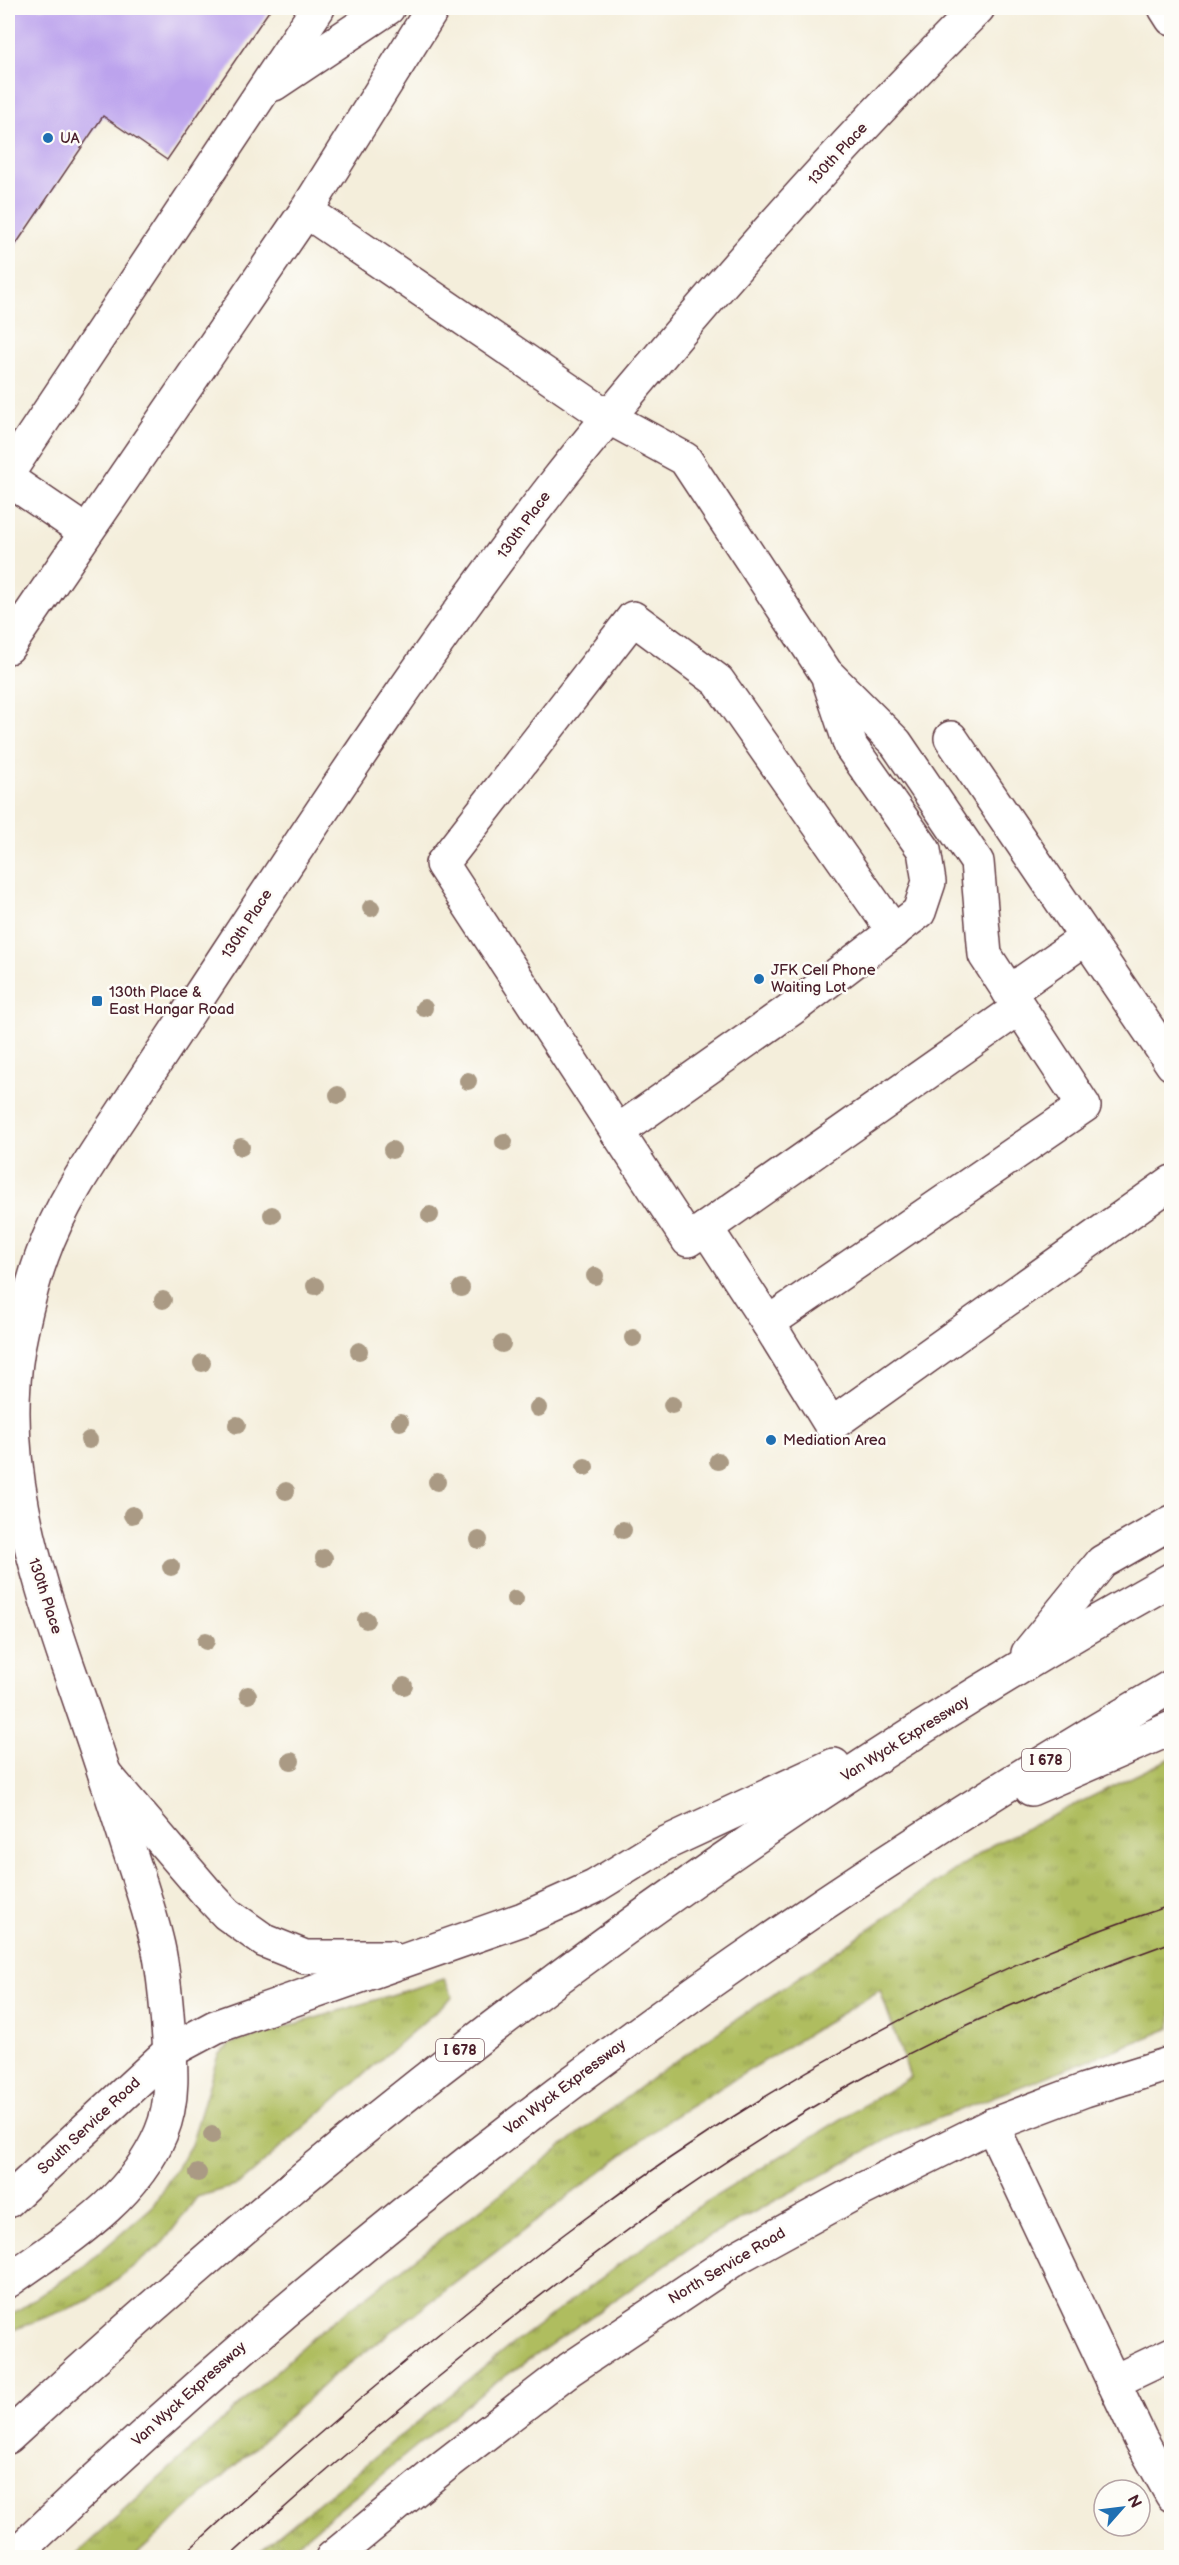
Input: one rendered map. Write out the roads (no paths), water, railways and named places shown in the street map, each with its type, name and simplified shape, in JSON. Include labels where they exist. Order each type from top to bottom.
[{"type":"main road","points":[[8,473],[318,8]]},
{"type":"main road","points":[[260,93],[388,8]]},
{"type":"main road","points":[[8,647],[306,211],[433,8]]},
{"type":"main road","name":"130th Place","points":[[8,2281],[75,2233],[108,2206],[143,2167],[164,2127],[171,2079],[159,1950],[105,1774],[29,1546],[15,1474],[12,1436],[13,1392],[18,1348],[18,1294],[43,1254],[61,1212],[101,1145],[390,710],[554,485],[608,417],[805,189],[978,8]]},
{"type":"main road","points":[[1165,8],[1172,19]]},
{"type":"main road","points":[[306,211],[608,417],[685,459],[826,673],[896,743],[977,862],[985,955],[1084,1106],[768,1323]]},
{"type":"main road","points":[[8,479],[86,532]]},
{"type":"main road","points":[[894,932],[718,681],[633,618],[442,864],[688,1240],[1014,1000],[1086,938]]},
{"type":"main road","points":[[617,1132],[797,1005],[919,912],[929,882],[924,850],[851,747],[826,673]]},
{"type":"main road","points":[[951,738],[1172,1064]]},
{"type":"main road","points":[[706,1228],[831,1425],[1172,1182]]},
{"type":"main road","points":[[1014,1671],[1102,1562],[1172,1522]]},
{"type":"main road","name":"Van Wyck Expressway","points":[[8,2437],[147,2310],[263,2209],[442,2064],[694,1879],[830,1788],[1014,1671],[1172,1579]]},
{"type":"main road","name":"Van Wyck Expressway","points":[[12,2558],[185,2396],[303,2294],[422,2196],[544,2102],[649,2024],[922,1837],[1052,1756],[1172,1686]]},
{"type":"main road","name":"South Service Road","points":[[8,2201],[170,2051],[184,2041],[215,2027],[327,1990],[415,1956],[493,1930],[560,1903],[594,1887],[664,1844],[950,1711]]},
{"type":"main road","points":[[922,1837],[1172,1728]]},
{"type":"main road","points":[[105,1774],[213,1900],[227,1914],[265,1941],[305,1957],[415,1956]]},
{"type":"main road","name":"North Service Road","points":[[332,2558],[444,2466],[561,2376],[736,2258],[842,2200],[992,2125],[1085,2090],[1172,2062]]},
{"type":"main road","points":[[992,2125],[1140,2438],[1172,2495]]},
{"type":"main road","points":[[1113,2382],[1172,2354]]},
{"type":"tram line","points":[[180,2558],[324,2430],[472,2307],[571,2229],[639,2179],[710,2132],[783,2086],[935,2003],[1013,1966],[1092,1933],[1172,1905]]},
{"type":"tram line","points":[[228,2558],[429,2384],[627,2230],[716,2168],[807,2110],[931,2042],[1050,1989],[1172,1942]]},
{"type":"place","name":"UA","points":[[48,138]]},
{"type":"place","name":"JFK Cell Phone Waiting Lot","points":[[759,979]]},
{"type":"place","name":"130th Place & East Hangar Road","points":[[97,1001]]},
{"type":"place","name":"Mediation Area","points":[[771,1440]]}]
